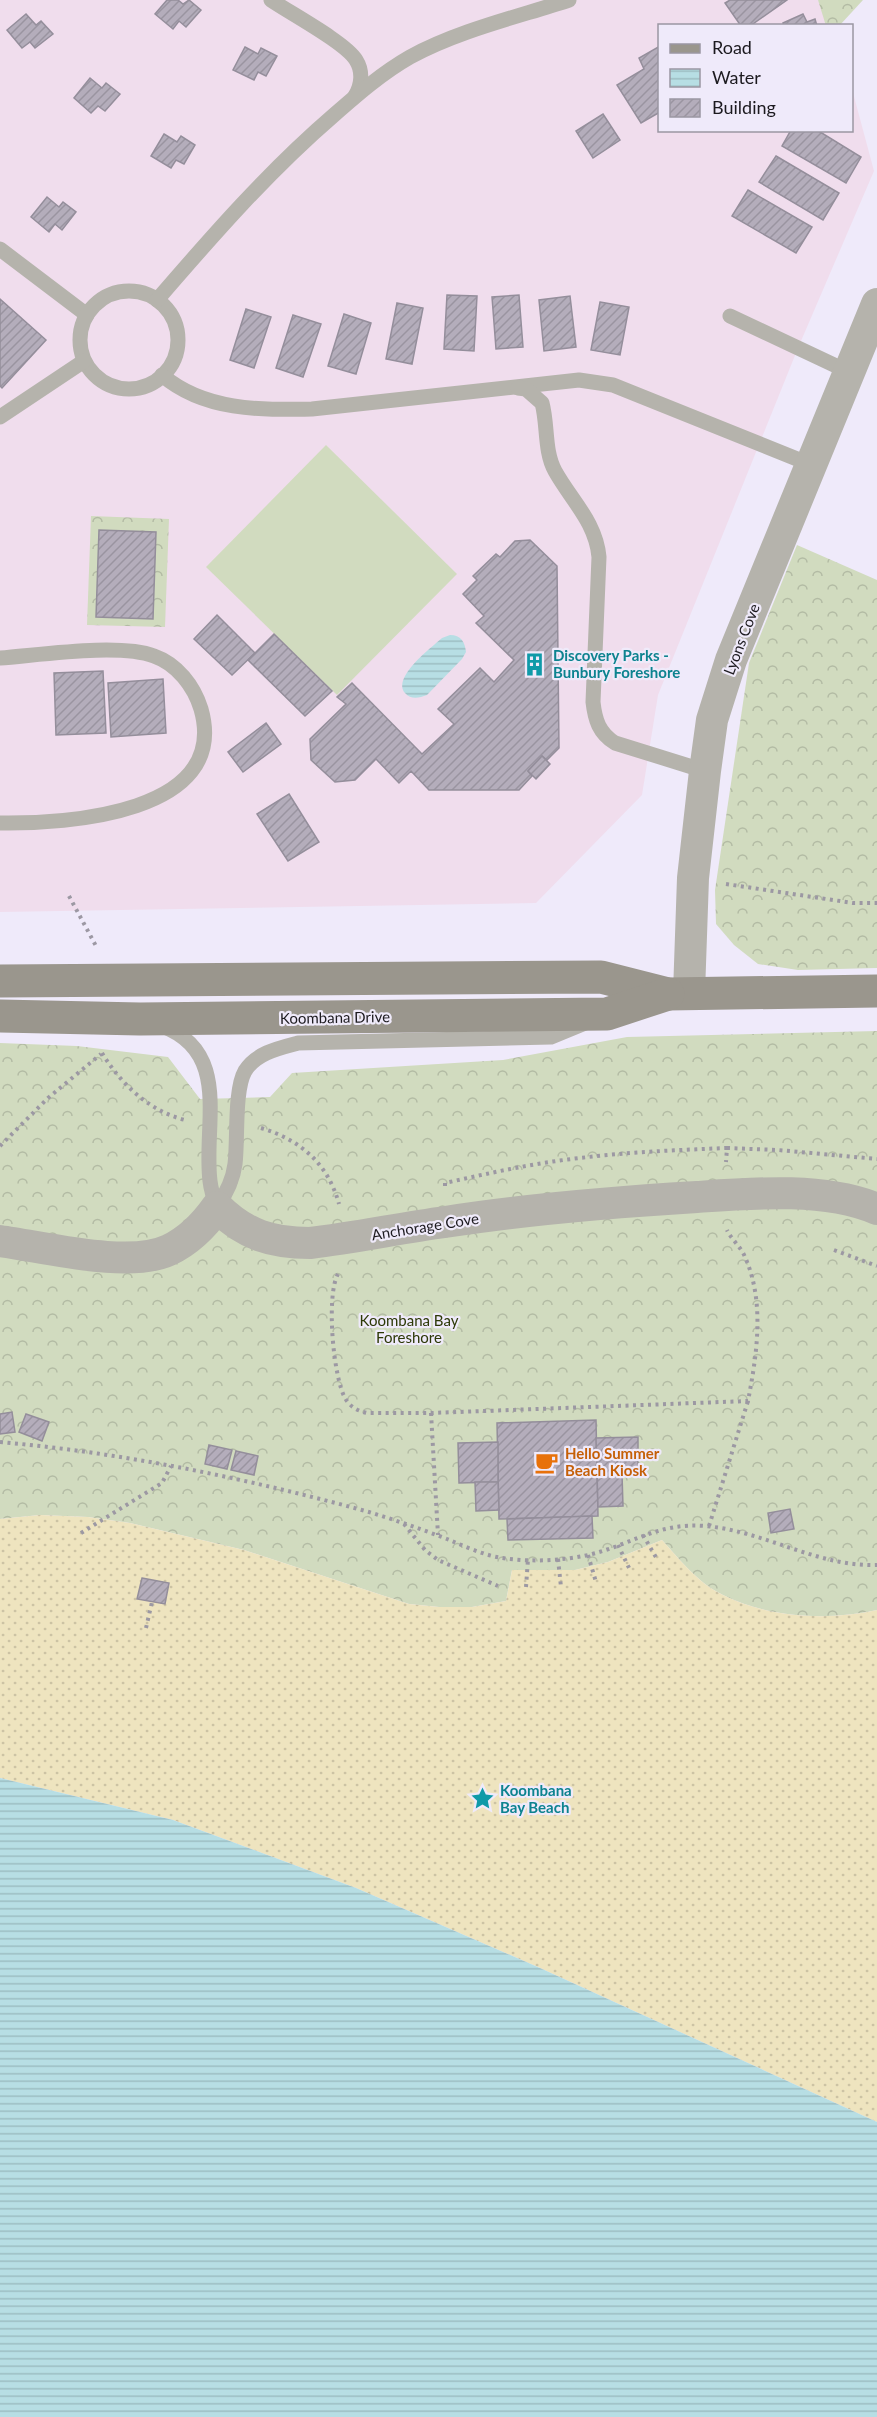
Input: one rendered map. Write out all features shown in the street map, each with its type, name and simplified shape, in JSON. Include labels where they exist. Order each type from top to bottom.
[{"type":"main road","name":"Koombana Drive","points":[[0,981],[601,977],[678,994],[877,991]]},
{"type":"main road","name":"Koombana Drive","points":[[0,1016],[140,1019],[607,1014],[678,994]]},
{"type":"street","name":"Lyons Cove","points":[[678,994],[712,720],[731,660],[877,304]]},
{"type":"street","name":"Anchorage Cove","points":[[217,1208],[232,1222],[269,1239],[310,1244],[447,1221],[574,1205],[726,1195],[802,1194],[842,1199],[877,1209]]},
{"type":"street","points":[[0,1241],[107,1257],[149,1255],[169,1250],[186,1240],[217,1208]]},
{"type":"lane","points":[[271,0],[349,50],[357,60],[361,79],[360,88],[353,98]]},
{"type":"lane","points":[[157,300],[267,178],[305,140],[381,75],[433,46],[569,0]]},
{"type":"lane","points":[[0,249],[87,315]]},
{"type":"lane","points":[[126,291],[142,293],[157,300],[169,311],[172,318],[178,342],[174,358],[162,375],[153,382],[138,388],[122,388],[100,379],[84,361],[80,346],[81,330],[87,315],[96,303],[110,294],[126,291]]},
{"type":"lane","points":[[730,316],[849,372]]},
{"type":"lane","points":[[0,417],[84,361]]},
{"type":"lane","points":[[162,375],[192,395],[210,401],[240,408],[271,410],[312,409],[579,380],[614,385],[812,465]]},
{"type":"lane","points":[[513,386],[526,389],[542,403],[554,470],[592,527],[598,541],[593,702],[600,729],[606,738],[615,743],[705,771]]},
{"type":"lane","points":[[0,658],[109,651],[136,651],[156,657],[172,666],[187,680],[202,712],[204,730],[201,749],[195,765],[170,792],[127,809],[81,819],[0,823]]},
{"type":"lane","points":[[217,1208],[227,1191],[235,1166],[240,1089],[245,1071],[259,1057],[276,1048],[298,1043],[551,1037],[607,1014]]},
{"type":"lane","points":[[140,1019],[172,1030],[191,1045],[201,1057],[211,1090],[209,1180],[217,1208]]},
{"type":"path","points":[[693,878],[853,903],[877,903]]},
{"type":"path","points":[[0,1146],[48,1098],[102,1053]]},
{"type":"path","points":[[708,1526],[748,1401],[757,1338],[756,1299],[752,1274],[744,1255],[727,1231],[727,1148]]},
{"type":"path","points":[[445,1192],[445,1183],[516,1168],[634,1153],[727,1148],[814,1152],[877,1159]]},
{"type":"path","points":[[341,1240],[341,1268],[335,1279],[332,1299],[334,1349],[344,1396],[354,1407],[367,1413],[431,1413],[748,1401]]},
{"type":"path","points":[[834,1250],[877,1266]]},
{"type":"path","points":[[431,1413],[438,1535]]},
{"type":"path","points":[[0,1442],[42,1446],[171,1466],[370,1512],[493,1556],[558,1559],[588,1555],[663,1528],[685,1525],[708,1526],[772,1541],[810,1555],[844,1563],[877,1565]]},
{"type":"path","points":[[81,1533],[162,1484],[171,1466]]},
{"type":"path","points":[[404,1523],[425,1550],[438,1560],[498,1586]]},
{"type":"path","points":[[643,1535],[657,1558]]},
{"type":"path","points":[[618,1545],[630,1570]]},
{"type":"path","points":[[588,1555],[596,1582]]},
{"type":"path","points":[[526,1587],[528,1559]]},
{"type":"path","points":[[558,1559],[561,1587]]},
{"type":"path","points":[[146,1628],[152,1602]]},
{"type":"shaded area","name":"Discovery Parks - Bunbury Foreshore","points":[[0,0],[818,0],[830,24],[658,24],[658,132],[853,132],[853,93],[874,171],[798,348],[658,695],[642,795],[536,903],[0,912]]},
{"type":"green space","points":[[818,0],[863,0],[841,24],[825,24]]},
{"type":"green space","points":[[326,445],[457,574],[337,695],[206,567]]},
{"type":"green space","points":[[91,516],[169,519],[165,627],[87,625]]},
{"type":"green space","points":[[797,545],[877,580],[877,968],[798,970],[758,964],[734,945],[716,924],[715,890],[749,663]]},
{"type":"green space","name":"Koombana Bay Foreshore","points":[[877,1031],[877,1610],[839,1616],[799,1615],[779,1613],[741,1603],[705,1584],[662,1540],[608,1562],[575,1570],[512,1570],[506,1601],[472,1607],[439,1607],[409,1604],[244,1550],[130,1523],[88,1517],[40,1515],[0,1519],[0,1043],[77,1046],[168,1057],[200,1099],[270,1097],[292,1073],[503,1060],[627,1037]]},
{"type":"sand","name":"Koombana Bay Beach","points":[[40,1515],[88,1517],[130,1523],[244,1550],[409,1604],[472,1607],[506,1601],[512,1570],[575,1570],[608,1562],[662,1540],[705,1584],[741,1603],[779,1613],[799,1615],[839,1616],[877,1610],[877,2122],[540,1968],[356,1888],[173,1820],[0,1778],[0,1519]]},
{"type":"water","points":[[450,635],[457,636],[463,642],[466,652],[462,659],[427,695],[415,698],[407,695],[402,686],[408,671],[442,638]]},
{"type":"water","points":[[0,1778],[173,1820],[356,1888],[540,1968],[877,2122],[877,2417],[0,2417]]},
{"type":"building","points":[[167,0],[178,0],[183,4],[189,0],[201,10],[186,27],[179,21],[173,29],[155,14]]},
{"type":"building","points":[[730,0],[787,0],[753,24],[740,24],[725,3]]},
{"type":"building","points":[[26,14],[36,25],[41,21],[53,34],[35,48],[30,42],[22,48],[7,30]]},
{"type":"building","points":[[803,14],[807,22],[815,19],[816,24],[783,24]]},
{"type":"building","points":[[245,47],[258,54],[261,48],[277,56],[266,76],[258,72],[254,80],[233,70]]},
{"type":"building","points":[[658,47],[658,113],[641,123],[617,85],[644,69],[639,58]]},
{"type":"building","points":[[90,78],[102,88],[106,83],[120,94],[105,111],[98,106],[91,113],[74,98]]},
{"type":"building","points":[[603,114],[620,140],[593,158],[576,131]]},
{"type":"building","points":[[790,132],[820,132],[861,157],[846,183],[782,146]]},
{"type":"building","points":[[164,134],[177,142],[181,136],[195,145],[184,164],[176,160],[171,168],[151,156]]},
{"type":"building","points":[[776,156],[839,193],[823,220],[759,182]]},
{"type":"building","points":[[748,190],[812,227],[796,253],[732,216]]},
{"type":"building","points":[[47,197],[59,207],[63,202],[76,212],[62,230],[55,224],[49,232],[31,217]]},
{"type":"building","points":[[447,295],[477,296],[474,351],[444,349]]},
{"type":"building","points":[[519,295],[523,347],[496,349],[492,297]]},
{"type":"building","points":[[570,296],[576,347],[544,351],[539,300]]},
{"type":"building","points":[[0,299],[46,340],[2,388],[0,386]]},
{"type":"building","points":[[600,302],[629,307],[620,355],[591,350]]},
{"type":"building","points":[[397,303],[423,308],[412,364],[386,359]]},
{"type":"building","points":[[246,309],[271,317],[254,368],[230,360]]},
{"type":"building","points":[[344,314],[371,323],[356,374],[328,366]]},
{"type":"building","points":[[293,315],[321,324],[303,377],[276,368]]},
{"type":"building","points":[[99,530],[156,532],[153,619],[96,617]]},
{"type":"building","name":"Discovery Parks - Bunbury Foreshore","points":[[530,540],[557,566],[559,748],[547,760],[542,756],[528,771],[532,776],[519,790],[429,790],[411,771],[399,783],[376,759],[355,780],[335,782],[311,760],[310,739],[346,704],[337,697],[352,683],[422,754],[454,724],[438,709],[480,668],[494,682],[514,660],[476,623],[484,616],[463,594],[477,580],[473,576],[496,554],[500,557],[515,541]]},
{"type":"building","points":[[217,615],[255,653],[232,675],[194,639]]},
{"type":"building","points":[[274,634],[332,691],[305,716],[248,660]]},
{"type":"building","points":[[103,671],[106,733],[56,735],[54,673]]},
{"type":"building","points":[[163,679],[166,733],[111,737],[108,683]]},
{"type":"building","points":[[266,723],[281,744],[243,772],[228,752]]},
{"type":"building","points":[[542,756],[550,764],[536,779],[528,771]]},
{"type":"building","points":[[289,794],[319,842],[288,861],[257,814]]},
{"type":"building","points":[[12,1412],[15,1432],[0,1434],[0,1414]]},
{"type":"building","points":[[26,1414],[49,1422],[42,1441],[19,1432]]},
{"type":"building","name":"Hello Summer Beach Kiosk","points":[[596,1420],[598,1516],[499,1519],[497,1423]]},
{"type":"building","points":[[638,1437],[638,1474],[622,1474],[623,1506],[598,1507],[596,1438]]},
{"type":"building","points":[[498,1442],[498,1482],[459,1483],[458,1443]]},
{"type":"building","points":[[209,1445],[232,1450],[227,1469],[205,1464]]},
{"type":"building","points":[[236,1451],[258,1456],[254,1475],[231,1470]]},
{"type":"building","points":[[475,1482],[498,1482],[499,1510],[476,1511]]},
{"type":"building","points":[[790,1509],[794,1529],[771,1533],[768,1513]]},
{"type":"building","points":[[592,1516],[593,1538],[508,1540],[507,1519]]},
{"type":"building","points":[[142,1578],[169,1583],[165,1604],[137,1599]]},
{"type":"place","name":"Discovery Parks - Bunbury Foreshore","points":[[535,664]]},
{"type":"place","name":"Hello Summer Beach Kiosk","points":[[547,1462]]},
{"type":"place","name":"Koombana Bay Beach","points":[[482,1799]]}]
